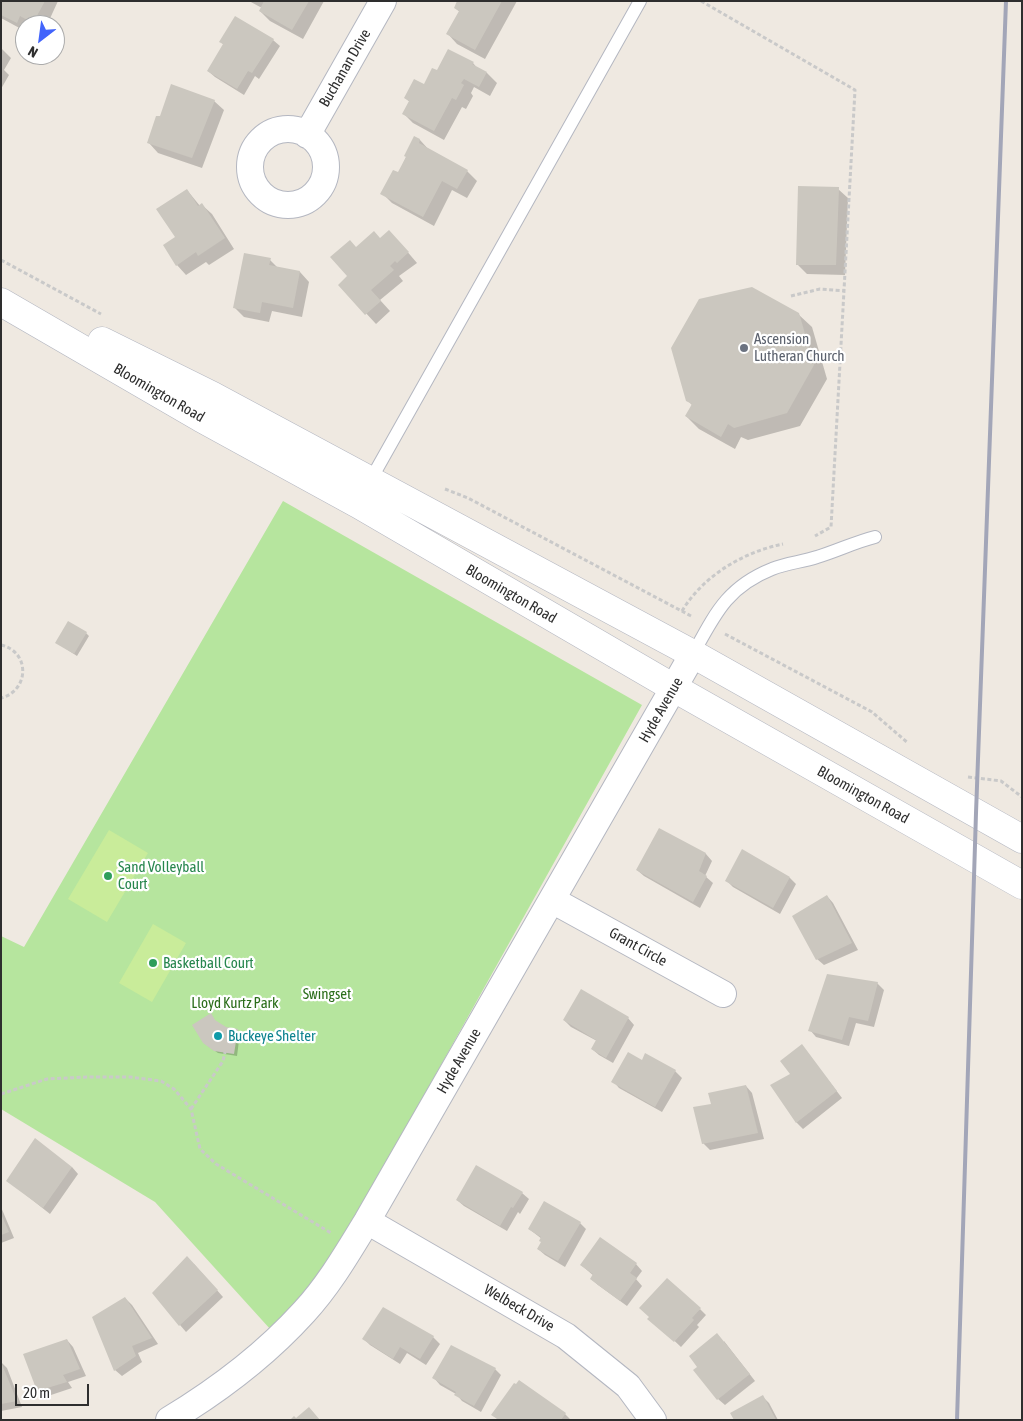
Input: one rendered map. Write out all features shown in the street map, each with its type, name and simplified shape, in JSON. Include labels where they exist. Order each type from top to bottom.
[{"type":"street","name":"Buchanan Drive","points":[[307,135],[382,1]]},
{"type":"street","name":"Bloomington Road","points":[[1,290],[214,396],[693,654],[1022,838]]},
{"type":"street","name":"Bloomington Road","points":[[1,302],[201,418],[358,504],[674,688],[1022,885]]},
{"type":"street","name":"Hyde Avenue","points":[[169,1420],[203,1399],[273,1342],[304,1312],[332,1277],[367,1221],[693,654]]},
{"type":"street","name":"Grant Circle","points":[[552,900],[724,994]]},
{"type":"street","name":"Welbeck Drive","points":[[367,1221],[566,1336],[628,1386],[653,1420]]},
{"type":"lane","points":[[370,481],[640,1]]},
{"type":"lane","points":[[693,654],[717,612],[731,593],[745,582],[772,569],[814,558],[855,542],[875,537]]},
{"type":"path","points":[[700,1],[855,90],[831,527],[808,539]]},
{"type":"path","points":[[790,296],[820,289],[845,292]]},
{"type":"path","points":[[682,611],[700,588],[727,567],[764,549],[790,542]]},
{"type":"path","points":[[1,645],[14,651],[20,658],[24,674],[22,682],[17,689],[11,695],[1,698]]},
{"type":"path","points":[[190,1109],[223,1061],[225,1052]]},
{"type":"path","points":[[1,1094],[47,1079],[87,1076],[130,1077],[161,1081],[174,1089],[190,1109],[200,1149],[216,1164],[338,1237]]},
{"type":"green space","name":"Lloyd Kurtz Park","points":[[283,501],[642,705],[326,1271],[271,1330],[155,1202],[1,1109],[1,936],[24,947]]},
{"type":"green space","name":"Sand Volleyball Court","points":[[109,830],[148,853],[107,922],[68,899]]},
{"type":"green space","name":"Basketball Court","points":[[153,924],[186,943],[152,1002],[119,983]]},
{"type":"building","points":[[1,1],[45,1],[37,15],[15,15],[15,22],[1,15]]},
{"type":"building","points":[[264,1],[309,1],[292,30],[259,11]]},
{"type":"building","points":[[457,1],[502,1],[475,50],[446,34],[459,11],[454,8]]},
{"type":"building","points":[[235,16],[274,39],[252,73],[248,71],[237,89],[207,71],[223,44],[219,42]]},
{"type":"building","points":[[448,49],[474,62],[472,64],[487,72],[479,87],[464,79],[461,83],[464,85],[456,100],[452,98],[434,131],[402,114],[409,101],[404,98],[414,79],[424,84],[432,68],[437,70]]},
{"type":"building","points":[[171,84],[215,100],[192,158],[147,143],[156,116],[160,116]]},
{"type":"building","points":[[414,136],[420,139],[419,143],[468,170],[457,189],[442,181],[423,217],[380,194],[393,170],[398,172]]},
{"type":"building","points":[[798,186],[839,187],[836,265],[796,265]]},
{"type":"building","points":[[187,189],[198,206],[202,203],[225,238],[198,256],[196,252],[176,266],[163,245],[175,237],[156,209]]},
{"type":"building","points":[[389,230],[409,252],[397,263],[395,261],[390,266],[394,270],[371,290],[381,301],[365,315],[338,285],[347,276],[330,257],[350,240],[356,247],[374,231],[380,238]]},
{"type":"building","points":[[244,253],[271,258],[269,265],[300,271],[293,308],[262,302],[260,313],[233,308]]},
{"type":"building","points":[[752,287],[799,313],[814,365],[787,413],[734,428],[728,424],[721,437],[685,416],[692,404],[686,401],[671,348],[699,299]]},
{"type":"building","points":[[68,621],[87,632],[74,654],[55,643]]},
{"type":"building","points":[[659,828],[706,853],[699,871],[707,876],[693,902],[636,870]]},
{"type":"building","points":[[742,849],[790,877],[773,908],[725,881]]},
{"type":"building","points":[[827,895],[852,943],[816,960],[792,916]]},
{"type":"building","points":[[827,974],[878,982],[868,1021],[849,1017],[842,1040],[808,1031]]},
{"type":"building","points":[[581,989],[629,1017],[606,1058],[591,1049],[596,1040],[563,1020]]},
{"type":"building","name":"Buckeye Shelter","points":[[211,1013],[215,1020],[226,1027],[238,1029],[234,1054],[214,1051],[203,1043],[192,1025]]},
{"type":"building","points":[[802,1044],[837,1091],[796,1123],[770,1085],[790,1074],[780,1061]]},
{"type":"building","points":[[628,1052],[642,1060],[645,1053],[676,1070],[655,1107],[611,1082]]},
{"type":"building","points":[[746,1085],[758,1133],[702,1144],[693,1107],[711,1104],[708,1093]]},
{"type":"building","points":[[35,1138],[72,1167],[43,1208],[6,1181]]},
{"type":"building","points":[[476,1165],[523,1192],[513,1208],[511,1207],[500,1226],[456,1200]]},
{"type":"building","points":[[544,1201],[581,1222],[558,1261],[537,1249],[541,1242],[539,1241],[541,1237],[528,1229]]},
{"type":"building","points":[[1,1214],[9,1232],[1,1235]]},
{"type":"building","points":[[600,1237],[637,1263],[630,1273],[637,1278],[620,1301],[590,1279],[593,1274],[580,1265]]},
{"type":"building","points":[[187,1256],[218,1290],[179,1326],[152,1293]]},
{"type":"building","points":[[667,1278],[701,1308],[692,1318],[694,1320],[674,1342],[647,1319],[649,1317],[639,1308]]},
{"type":"building","points":[[125,1297],[152,1338],[132,1346],[136,1356],[114,1371],[92,1317]]},
{"type":"building","points":[[383,1307],[434,1336],[420,1359],[400,1347],[393,1359],[362,1339]]},
{"type":"building","points":[[717,1333],[750,1374],[717,1400],[693,1370],[697,1367],[689,1356]]},
{"type":"building","points":[[67,1339],[80,1369],[63,1375],[67,1382],[37,1391],[23,1354]]},
{"type":"building","points":[[451,1345],[496,1368],[474,1406],[454,1395],[456,1392],[432,1378]]},
{"type":"building","points":[[1,1362],[17,1401],[1,1404]]},
{"type":"building","points":[[519,1380],[566,1413],[561,1420],[499,1420],[491,1415],[514,1383],[516,1384]]},
{"type":"building","points":[[763,1395],[776,1420],[734,1420],[730,1413]]},
{"type":"building","points":[[309,1407],[320,1420],[290,1420],[294,1416],[296,1418]]},
{"type":"railway","points":[[957,1420],[976,813],[1006,1]]},
{"type":"place","name":"Ascension Lutheran Church","points":[[744,348]]},
{"type":"place","name":"Sand Volleyball Court","points":[[108,876]]},
{"type":"place","name":"Basketball Court","points":[[153,963]]},
{"type":"place","name":"Buckeye Shelter","points":[[218,1036]]},
{"type":"park label","name":"Swingset","points":[[327,994]]}]
